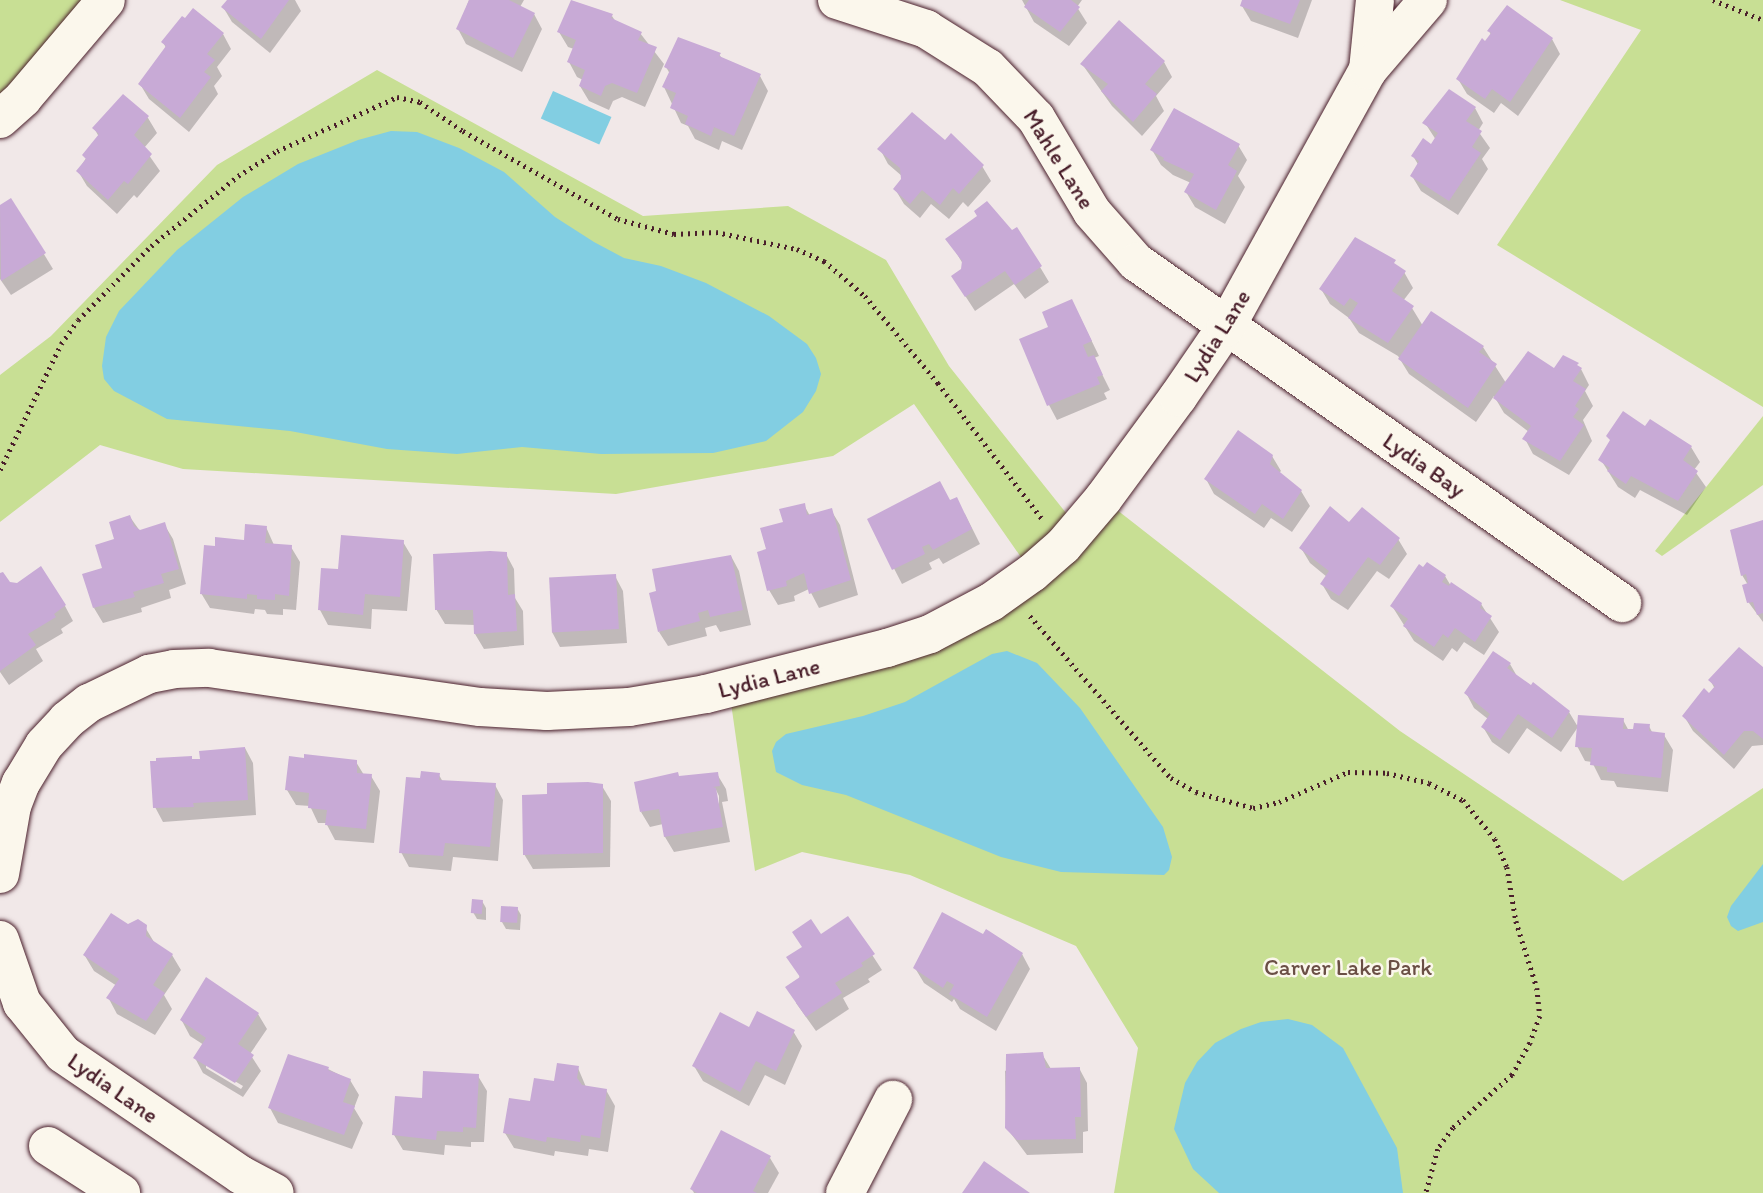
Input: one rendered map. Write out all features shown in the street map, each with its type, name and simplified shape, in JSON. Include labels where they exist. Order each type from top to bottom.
[{"type":"street","points":[[0,119],[29,91],[106,0]]},
{"type":"street","name":"Mahle Lane","points":[[837,0],[926,29],[988,68],[1037,118],[1092,212],[1120,247],[1164,284],[1226,327]]},
{"type":"street","name":"Lydia Lane","points":[[1368,70],[1376,0]]},
{"type":"street","name":"Lydia Lane","points":[[0,874],[12,806],[21,783],[44,745],[58,728],[89,703],[149,674],[209,667],[480,707],[557,711],[629,707],[706,695],[887,648],[952,624],[1007,592],[1063,546],[1122,473],[1226,327],[1368,70],[1428,0]]},
{"type":"street","name":"Lydia Bay","points":[[1226,327],[1622,603]]},
{"type":"street","name":"Lydia Lane","points":[[0,940],[22,1003],[63,1054],[242,1175],[275,1193]]},
{"type":"street","points":[[845,1193],[893,1100]]},
{"type":"street","points":[[48,1146],[121,1193]]},
{"type":"path","points":[[1713,0],[1763,20]]},
{"type":"path","points":[[0,470],[61,344],[78,320],[151,246],[238,176],[277,151],[397,97],[420,103],[463,131],[618,219],[674,234],[716,232],[770,243],[797,249],[824,261],[865,296],[938,383],[1063,546]]},
{"type":"path","points":[[1007,592],[1171,778],[1196,792],[1253,808],[1279,802],[1348,772],[1387,773],[1429,783],[1463,800],[1495,839],[1507,867],[1516,921],[1537,988],[1540,1016],[1530,1043],[1512,1074],[1453,1128],[1438,1149],[1426,1193]]},
{"type":"green space","points":[[0,0],[106,0],[0,119]]},
{"type":"green space","points":[[1560,0],[1763,0],[1763,407],[1497,245],[1641,30]]},
{"type":"green space","name":"Carver Lake Park","points":[[377,70],[643,216],[788,206],[886,260],[949,366],[1078,528],[1103,499],[1400,731],[1623,881],[1763,788],[1763,1193],[1114,1193],[1138,1048],[1076,946],[910,875],[802,852],[755,871],[729,689],[887,648],[1032,573],[914,404],[833,456],[616,494],[183,469],[100,445],[0,522],[0,375],[51,336],[217,165]]},
{"type":"green space","points":[[1763,416],[1763,485],[1662,556],[1655,551]]},
{"type":"water","points":[[553,91],[611,117],[599,144],[541,118]]},
{"type":"water","points":[[391,131],[417,132],[459,148],[504,172],[555,217],[594,242],[624,258],[661,266],[706,283],[769,316],[807,344],[816,358],[821,374],[816,391],[803,412],[766,441],[713,453],[601,454],[522,447],[457,454],[387,449],[290,431],[167,419],[114,391],[104,379],[102,366],[106,337],[119,311],[177,250],[243,197],[298,164],[358,140]]},
{"type":"water","points":[[1007,651],[1037,663],[1080,708],[1163,827],[1172,857],[1169,870],[1164,875],[1061,872],[1001,857],[846,795],[802,785],[776,772],[772,751],[776,742],[786,734],[863,716],[905,702],[992,654]]},
{"type":"water","points":[[1763,864],[1763,922],[1738,931],[1731,926],[1727,917],[1731,906]]},
{"type":"water","points":[[1288,1019],[1312,1025],[1343,1048],[1397,1148],[1403,1193],[1219,1193],[1193,1169],[1174,1129],[1185,1083],[1197,1062],[1215,1043],[1241,1029],[1261,1022]]},
{"type":"building","points":[[227,0],[289,0],[261,39],[221,7]]},
{"type":"building","points":[[469,0],[509,0],[535,13],[513,58],[456,29]]},
{"type":"building","points":[[571,0],[613,14],[611,18],[642,32],[638,40],[657,47],[637,93],[612,83],[605,86],[601,96],[579,86],[585,70],[567,62],[576,40],[557,32]]},
{"type":"building","points":[[1029,0],[1071,0],[1080,7],[1060,32],[1024,7]]},
{"type":"building","points":[[1242,0],[1300,0],[1290,24],[1240,6]]},
{"type":"building","points":[[1507,5],[1553,38],[1510,102],[1492,89],[1485,99],[1456,79],[1482,38],[1485,41],[1491,33],[1487,31]]},
{"type":"building","points":[[193,8],[224,33],[207,54],[215,60],[204,72],[211,77],[180,118],[138,84],[166,46],[161,42],[182,16],[185,18]]},
{"type":"building","points":[[1119,20],[1165,61],[1145,84],[1157,94],[1133,122],[1101,91],[1108,84],[1080,64]]},
{"type":"building","points":[[678,37],[721,53],[719,56],[761,74],[734,136],[714,127],[711,136],[685,124],[688,116],[670,108],[676,93],[662,87],[670,70],[664,67]]},
{"type":"building","points":[[1449,89],[1476,107],[1466,121],[1482,131],[1472,147],[1481,153],[1449,201],[1410,176],[1419,161],[1411,156],[1423,138],[1431,144],[1438,133],[1422,123]]},
{"type":"building","points":[[123,94],[149,116],[134,135],[152,154],[128,184],[124,181],[108,200],[76,171],[86,159],[82,155],[99,134],[92,128]]},
{"type":"building","points":[[1174,108],[1240,144],[1228,165],[1237,171],[1216,210],[1184,192],[1194,174],[1163,160],[1164,158],[1150,150]]},
{"type":"building","points":[[912,112],[945,140],[951,133],[984,165],[959,194],[953,188],[940,205],[922,190],[910,204],[893,189],[901,179],[900,168],[877,149]]},
{"type":"building","points":[[11,198],[46,253],[1,281],[0,205]]},
{"type":"building","points":[[987,201],[1012,230],[1017,227],[1042,266],[1015,285],[1005,271],[965,297],[951,276],[961,269],[962,261],[945,239],[977,216],[974,211]]},
{"type":"building","points":[[1355,237],[1396,260],[1394,263],[1406,271],[1392,291],[1414,306],[1388,343],[1348,318],[1358,303],[1350,298],[1344,306],[1319,289]]},
{"type":"building","points":[[1072,299],[1092,341],[1083,345],[1088,357],[1094,355],[1103,375],[1097,377],[1100,384],[1047,406],[1019,339],[1048,327],[1042,312]]},
{"type":"building","points":[[1431,311],[1484,346],[1479,352],[1497,364],[1468,408],[1398,359]]},
{"type":"building","points":[[1528,351],[1554,368],[1563,355],[1579,363],[1577,365],[1582,368],[1573,381],[1586,389],[1575,406],[1579,409],[1573,417],[1584,425],[1560,461],[1522,439],[1531,426],[1493,398]]},
{"type":"building","points":[[1623,411],[1645,426],[1650,419],[1692,446],[1683,460],[1698,471],[1678,501],[1631,476],[1626,484],[1607,471],[1610,468],[1598,460],[1610,440],[1606,436]]},
{"type":"building","points":[[1238,430],[1273,455],[1270,464],[1302,490],[1283,519],[1262,504],[1255,514],[1204,479]]},
{"type":"building","points":[[940,481],[950,500],[957,497],[972,529],[933,550],[929,544],[922,547],[925,554],[892,570],[867,519]]},
{"type":"building","points":[[805,503],[807,515],[832,508],[851,580],[809,594],[804,573],[786,581],[787,586],[767,591],[757,552],[766,549],[760,528],[783,522],[779,509]]},
{"type":"building","points":[[1330,506],[1349,522],[1362,507],[1400,538],[1380,565],[1368,557],[1339,596],[1320,584],[1329,571],[1299,548]]},
{"type":"building","points":[[130,515],[134,526],[140,530],[165,522],[179,569],[161,574],[164,583],[133,592],[135,597],[93,608],[82,574],[102,568],[95,545],[114,539],[109,522]]},
{"type":"building","points":[[1763,520],[1763,613],[1757,615],[1753,602],[1747,603],[1742,585],[1748,583],[1746,574],[1741,576],[1730,530]]},
{"type":"building","points":[[245,524],[267,526],[265,543],[292,545],[289,596],[275,594],[275,600],[257,599],[257,595],[247,594],[247,599],[200,594],[204,545],[215,546],[215,537],[244,540]]},
{"type":"building","points":[[341,535],[404,540],[400,597],[365,594],[363,615],[318,610],[321,568],[338,569]]},
{"type":"building","points":[[507,552],[508,595],[515,594],[517,631],[474,634],[473,610],[435,610],[433,554]]},
{"type":"building","points":[[731,555],[743,610],[710,617],[708,610],[698,613],[700,621],[658,632],[649,593],[656,591],[652,569]]},
{"type":"building","points":[[1427,562],[1446,575],[1442,582],[1449,586],[1451,582],[1482,603],[1480,608],[1492,616],[1475,642],[1455,628],[1448,638],[1443,634],[1434,647],[1403,626],[1408,619],[1390,606],[1419,564],[1423,567]]},
{"type":"building","points":[[41,566],[66,605],[54,614],[56,617],[28,634],[36,645],[0,671],[0,573],[3,572],[10,582],[17,583]]},
{"type":"building","points":[[616,574],[619,629],[552,632],[549,578]]},
{"type":"building","points":[[1739,647],[1763,667],[1763,739],[1753,731],[1744,731],[1724,755],[1682,716],[1704,688],[1709,693],[1715,686],[1708,680]]},
{"type":"building","points":[[1493,651],[1511,663],[1507,668],[1531,685],[1533,682],[1570,711],[1552,738],[1518,714],[1500,740],[1481,727],[1490,714],[1464,693]]},
{"type":"building","points":[[1578,715],[1624,718],[1623,729],[1633,729],[1634,723],[1650,724],[1649,731],[1665,733],[1661,778],[1607,772],[1607,767],[1590,765],[1592,748],[1575,747]]},
{"type":"building","points":[[245,747],[248,800],[193,803],[194,807],[153,808],[150,761],[156,761],[156,758],[192,756],[192,759],[200,759],[199,751]]},
{"type":"building","points":[[304,754],[357,760],[357,773],[372,774],[366,829],[325,825],[327,810],[308,808],[309,793],[285,790],[289,756],[304,758]]},
{"type":"building","points":[[421,771],[440,773],[439,780],[496,783],[490,847],[445,843],[443,856],[399,853],[406,777],[420,778]]},
{"type":"building","points":[[678,772],[679,776],[718,772],[720,786],[713,787],[716,788],[723,827],[664,837],[659,809],[640,812],[634,782]]},
{"type":"building","points":[[547,783],[603,784],[603,853],[523,855],[522,795],[547,794]]},
{"type":"building","points":[[472,899],[483,900],[482,914],[471,913]]},
{"type":"building","points":[[501,906],[518,907],[517,923],[500,922]]},
{"type":"building","points":[[942,912],[983,934],[986,929],[1023,953],[987,1017],[949,994],[954,985],[947,981],[943,988],[913,968]]},
{"type":"building","points":[[111,913],[128,924],[138,919],[147,925],[146,936],[173,954],[153,985],[165,993],[146,1021],[106,998],[119,979],[83,955]]},
{"type":"building","points":[[848,916],[875,954],[861,963],[863,966],[835,983],[842,993],[806,1017],[785,987],[800,977],[786,957],[802,947],[792,932],[811,919],[821,934]]},
{"type":"building","points":[[206,977],[259,1013],[238,1044],[254,1055],[235,1083],[193,1058],[206,1038],[180,1020]]},
{"type":"building","points":[[757,1011],[795,1030],[776,1071],[756,1061],[740,1092],[692,1066],[720,1012],[749,1027]]},
{"type":"building","points":[[1043,1052],[1046,1068],[1080,1067],[1081,1117],[1075,1117],[1076,1139],[1017,1140],[1005,1128],[1006,1054]]},
{"type":"building","points":[[288,1054],[329,1067],[328,1070],[351,1079],[343,1102],[355,1106],[344,1135],[268,1108]]},
{"type":"building","points":[[557,1063],[579,1066],[577,1078],[582,1085],[607,1089],[600,1138],[581,1135],[580,1142],[547,1137],[546,1142],[503,1133],[509,1098],[530,1101],[534,1078],[554,1081]]},
{"type":"building","points":[[423,1071],[479,1074],[476,1128],[463,1127],[463,1132],[437,1131],[436,1140],[392,1135],[395,1096],[422,1098]]},
{"type":"building","points":[[721,1130],[771,1156],[753,1191],[757,1193],[697,1193],[690,1189]]},
{"type":"building","points":[[984,1161],[1030,1193],[962,1193]]}]
